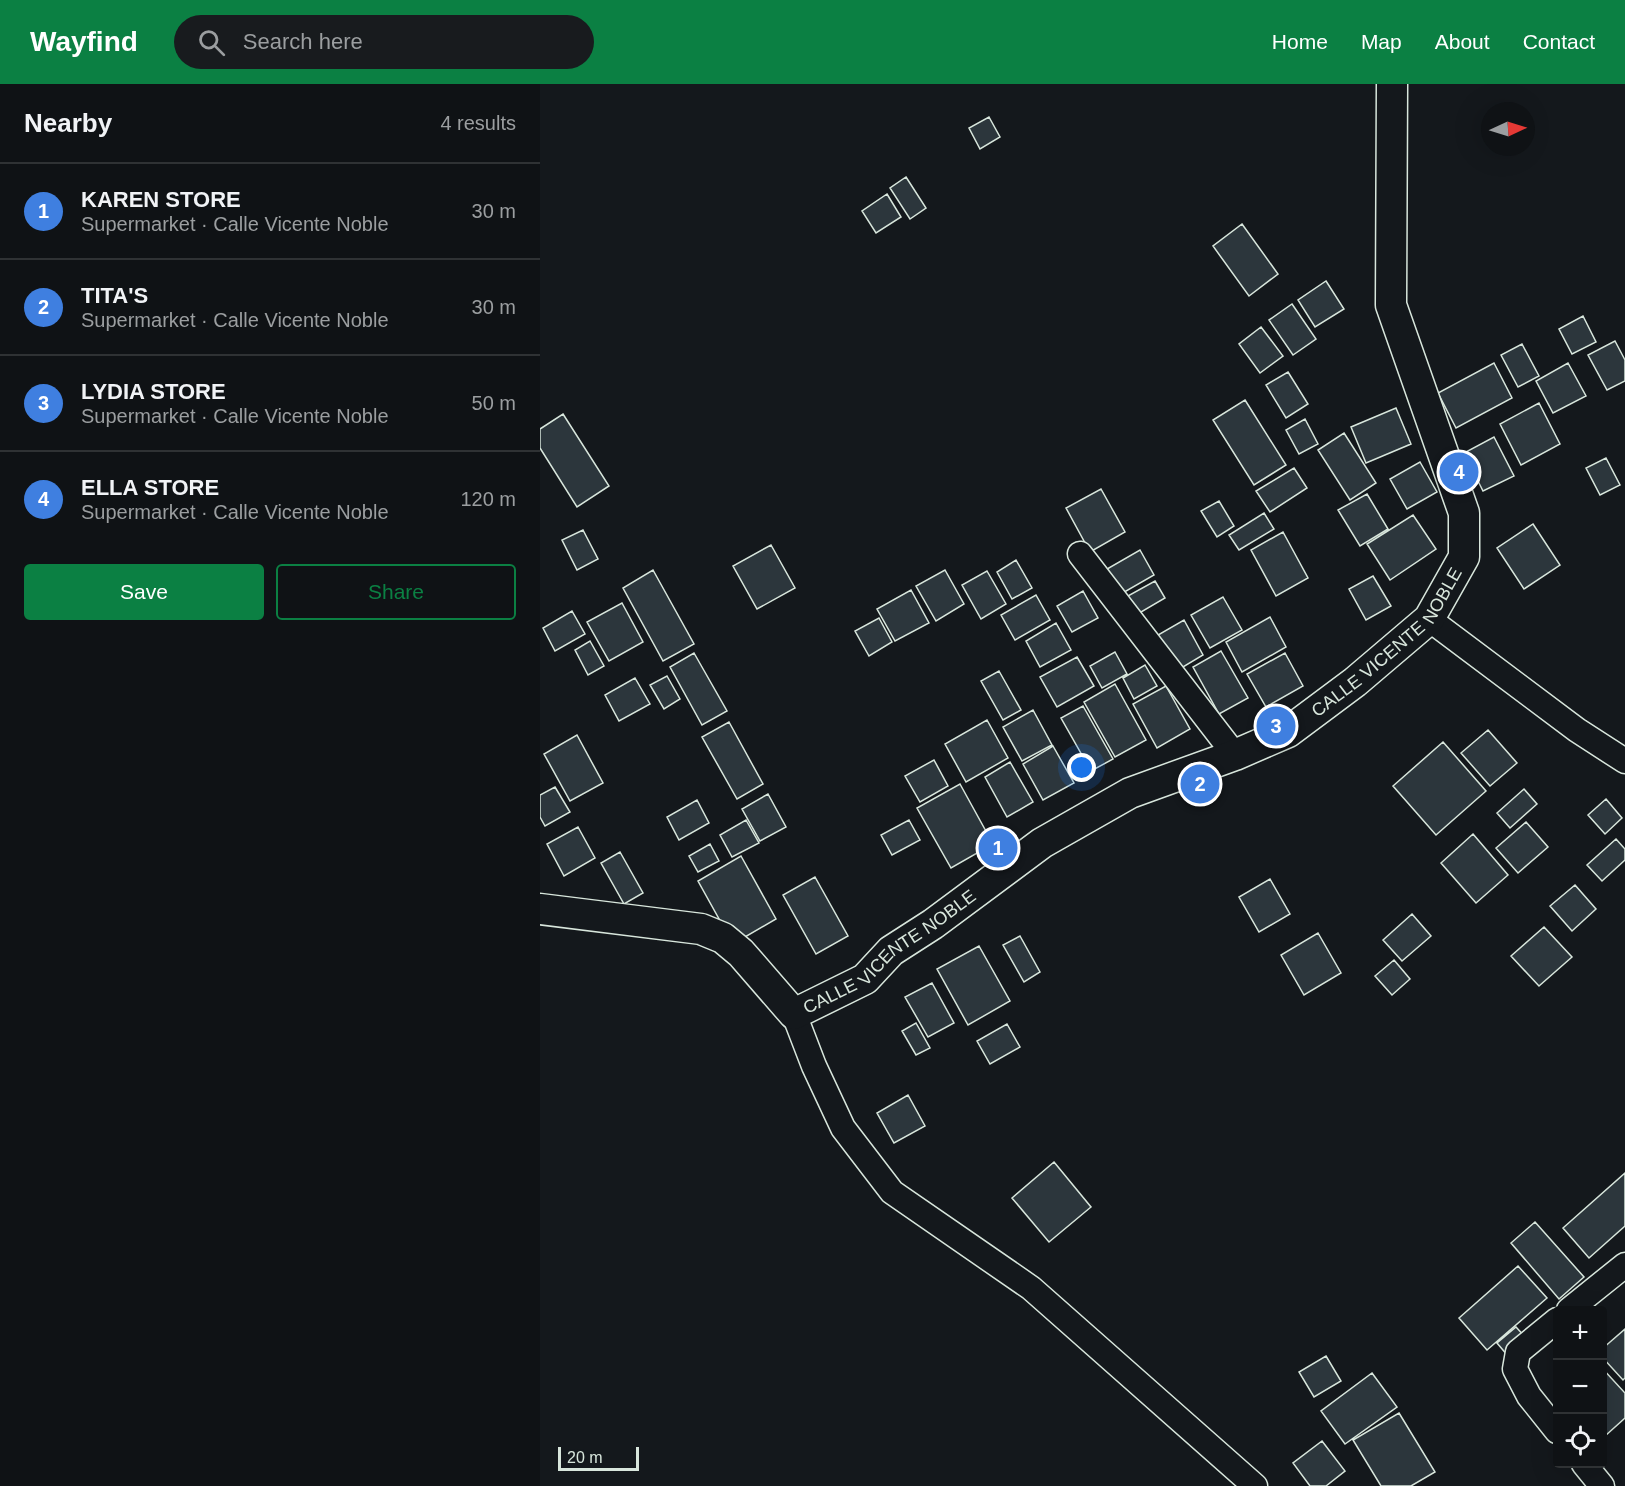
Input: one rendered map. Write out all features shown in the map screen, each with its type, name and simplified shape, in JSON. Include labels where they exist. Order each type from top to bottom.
[{"type":"street","name":"CALLE VICENTE NOBLE","points":[[540,909],[701,929],[723,938],[741,952],[794,1014],[865,979],[891,951],[933,924],[1042,843],[1130,793],[1235,755],[1288,732],[1355,682],[1429,619],[1464,556],[1464,513],[1391,305],[1392,84]]},
{"type":"street","points":[[1080,554],[1235,755]]},
{"type":"street","points":[[1429,619],[1577,730],[1625,761]]},
{"type":"street","points":[[794,1014],[814,1066],[843,1128],[892,1192],[1031,1288],[1255,1486]]},
{"type":"street","points":[[1575,1306],[1625,1265]]},
{"type":"street","points":[[1553,1323],[1518,1352],[1515,1369],[1529,1396],[1553,1426]]},
{"type":"street","points":[[1587,1468],[1602,1486]]},
{"type":"building","points":[[989,117],[1000,137],[980,149],[969,128]]},
{"type":"building","points":[[906,177],[926,208],[910,219],[890,188]]},
{"type":"building","points":[[887,194],[901,217],[876,233],[862,211]]},
{"type":"building","points":[[1242,224],[1278,274],[1249,296],[1213,246]]},
{"type":"building","points":[[1326,281],[1344,309],[1315,327],[1298,300]]},
{"type":"building","points":[[1292,304],[1316,339],[1293,355],[1269,320]]},
{"type":"building","points":[[1583,316],[1596,342],[1572,354],[1559,329]]},
{"type":"building","points":[[1261,327],[1283,356],[1260,373],[1239,344]]},
{"type":"building","points":[[1615,341],[1625,360],[1625,381],[1607,390],[1588,355]]},
{"type":"building","points":[[1522,344],[1539,376],[1518,387],[1501,355]]},
{"type":"building","points":[[1494,363],[1512,398],[1456,428],[1438,393]]},
{"type":"building","points":[[1568,363],[1586,396],[1553,413],[1536,381]]},
{"type":"building","points":[[1288,372],[1308,404],[1286,418],[1266,385]]},
{"type":"building","points":[[1245,400],[1286,465],[1254,485],[1213,420]]},
{"type":"building","points":[[1539,403],[1560,444],[1521,465],[1500,424]]},
{"type":"building","points":[[1396,408],[1411,444],[1366,463],[1351,427]]},
{"type":"building","points":[[563,414],[609,486],[577,507],[540,448],[540,429]]},
{"type":"building","points":[[1305,419],[1318,444],[1299,454],[1286,430]]},
{"type":"building","points":[[1344,433],[1376,483],[1350,500],[1318,450]]},
{"type":"building","points":[[1494,437],[1514,476],[1483,491],[1464,453]]},
{"type":"building","points":[[1606,458],[1620,485],[1600,495],[1586,468]]},
{"type":"building","points":[[1420,462],[1437,492],[1407,509],[1390,479]]},
{"type":"building","points":[[1294,468],[1307,488],[1270,512],[1256,491]]},
{"type":"building","points":[[1101,489],[1125,532],[1090,552],[1066,508]]},
{"type":"building","points":[[1367,494],[1388,529],[1360,546],[1338,510]]},
{"type":"building","points":[[1219,501],[1234,526],[1217,537],[1201,511]]},
{"type":"building","points":[[1264,513],[1274,529],[1239,550],[1229,535]]},
{"type":"building","points":[[1413,515],[1436,549],[1390,580],[1367,544]]},
{"type":"building","points":[[1533,524],[1560,565],[1524,589],[1497,548]]},
{"type":"building","points":[[583,530],[598,559],[577,570],[562,540]]},
{"type":"building","points":[[1283,532],[1308,578],[1276,596],[1251,550]]},
{"type":"building","points":[[771,545],[795,588],[757,609],[733,566]]},
{"type":"building","points":[[1140,550],[1154,575],[1121,594],[1107,569]]},
{"type":"building","points":[[1016,560],[1032,588],[1012,599],[997,572]]},
{"type":"building","points":[[653,570],[694,644],[663,661],[623,588]]},
{"type":"building","points":[[945,570],[964,604],[936,621],[916,586]]},
{"type":"building","points":[[987,571],[1006,604],[981,619],[962,585]]},
{"type":"building","points":[[1373,576],[1391,606],[1366,620],[1349,589]]},
{"type":"building","points":[[1155,581],[1165,598],[1136,615],[1126,597]]},
{"type":"building","points":[[911,590],[929,623],[895,641],[877,609]]},
{"type":"building","points":[[1083,591],[1098,618],[1072,632],[1057,606]]},
{"type":"building","points":[[1036,595],[1050,620],[1015,640],[1001,615]]},
{"type":"building","points":[[1223,597],[1242,630],[1210,648],[1191,615]]},
{"type":"building","points":[[622,603],[643,642],[609,661],[587,622]]},
{"type":"building","points":[[572,611],[585,634],[555,651],[543,628]]},
{"type":"building","points":[[1270,617],[1286,647],[1242,672],[1226,642]]},
{"type":"building","points":[[879,618],[892,642],[869,656],[855,631]]},
{"type":"building","points":[[1184,620],[1203,655],[1178,670],[1158,635]]},
{"type":"building","points":[[1056,623],[1071,650],[1040,667],[1026,641]]},
{"type":"building","points":[[590,641],[604,666],[588,675],[575,650]]},
{"type":"building","points":[[1221,651],[1248,698],[1219,714],[1193,667]]},
{"type":"building","points":[[1115,652],[1127,674],[1102,688],[1090,666]]},
{"type":"building","points":[[694,653],[727,711],[702,725],[670,667]]},
{"type":"building","points":[[1285,653],[1303,686],[1266,707],[1247,674]]},
{"type":"building","points":[[1077,657],[1094,686],[1057,707],[1040,677]]},
{"type":"building","points":[[1145,665],[1157,686],[1134,699],[1123,678]]},
{"type":"building","points":[[999,671],[1021,710],[1003,720],[981,681]]},
{"type":"building","points":[[667,676],[680,699],[664,709],[650,685]]},
{"type":"building","points":[[635,678],[650,704],[619,721],[605,695]]},
{"type":"building","points":[[1115,684],[1146,740],[1115,757],[1084,702]]},
{"type":"building","points":[[1166,686],[1190,729],[1157,748],[1133,704]]},
{"type":"building","points":[[1083,706],[1113,759],[1091,771],[1061,718]]},
{"type":"building","points":[[1033,710],[1052,745],[1022,761],[1003,727]]},
{"type":"building","points":[[987,720],[1008,758],[966,782],[945,744]]},
{"type":"building","points":[[729,722],[763,784],[737,799],[702,737]]},
{"type":"building","points":[[1488,730],[1517,763],[1490,786],[1461,753]]},
{"type":"building","points":[[577,735],[603,783],[570,801],[544,754]]},
{"type":"building","points":[[1443,742],[1486,791],[1436,835],[1393,786]]},
{"type":"building","points":[[1053,746],[1074,783],[1043,800],[1023,764]]},
{"type":"building","points":[[934,760],[948,786],[920,802],[905,776]]},
{"type":"building","points":[[1010,762],[1033,802],[1007,817],[985,777]]},
{"type":"building","points":[[960,784],[993,844],[951,868],[917,808]]},
{"type":"building","points":[[555,787],[570,812],[545,826],[540,817],[540,795]]},
{"type":"building","points":[[1524,789],[1537,804],[1510,828],[1497,813]]},
{"type":"building","points":[[768,794],[786,827],[760,841],[742,809]]},
{"type":"building","points":[[1606,799],[1622,818],[1605,834],[1588,815]]},
{"type":"building","points":[[697,800],[709,823],[679,840],[667,817]]},
{"type":"building","points":[[746,820],[759,843],[732,857],[720,835]]},
{"type":"building","points":[[909,820],[920,840],[892,855],[881,835]]},
{"type":"building","points":[[1526,822],[1548,847],[1518,873],[1496,848]]},
{"type":"building","points":[[578,827],[595,858],[564,876],[547,844]]},
{"type":"building","points":[[1473,834],[1508,875],[1476,903],[1441,863]]},
{"type":"building","points":[[1616,839],[1625,849],[1625,860],[1602,881],[1587,865]]},
{"type":"building","points":[[710,844],[719,861],[698,872],[689,856]]},
{"type":"building","points":[[620,852],[643,893],[624,904],[601,863]]},
{"type":"building","points":[[741,856],[776,919],[733,944],[698,881]]},
{"type":"building","points":[[815,877],[848,936],[816,954],[783,895]]},
{"type":"building","points":[[1270,879],[1290,914],[1259,932],[1239,897]]},
{"type":"building","points":[[1575,885],[1596,909],[1572,931],[1550,906]]},
{"type":"building","points":[[1412,914],[1431,936],[1402,961],[1383,940]]},
{"type":"building","points":[[1544,927],[1572,957],[1539,986],[1511,956]]},
{"type":"building","points":[[1318,933],[1341,973],[1304,995],[1281,955]]},
{"type":"building","points":[[1020,936],[1040,972],[1024,982],[1003,945]]},
{"type":"building","points":[[979,946],[1010,1001],[968,1025],[937,969]]},
{"type":"building","points":[[1394,960],[1410,979],[1392,995],[1375,976]]},
{"type":"building","points":[[932,983],[954,1023],[928,1037],[905,997]]},
{"type":"building","points":[[916,1023],[930,1048],[916,1055],[902,1031]]},
{"type":"building","points":[[1007,1024],[1020,1047],[990,1064],[977,1041]]},
{"type":"building","points":[[908,1095],[925,1126],[894,1143],[877,1113]]},
{"type":"building","points":[[1054,1162],[1091,1207],[1049,1242],[1012,1198]]},
{"type":"building","points":[[1625,1173],[1625,1226],[1589,1258],[1563,1228]]},
{"type":"building","points":[[1535,1222],[1584,1277],[1559,1299],[1511,1243]]},
{"type":"building","points":[[1518,1266],[1547,1298],[1487,1350],[1459,1318]]},
{"type":"building","points":[[1516,1327],[1527,1339],[1508,1356],[1497,1343]]},
{"type":"building","points":[[1625,1329],[1625,1378],[1623,1380],[1607,1362],[1607,1345]]},
{"type":"building","points":[[1326,1356],[1341,1381],[1314,1397],[1299,1372]]},
{"type":"building","points":[[1372,1373],[1397,1407],[1345,1444],[1321,1411]]},
{"type":"building","points":[[1607,1373],[1625,1393],[1625,1418],[1607,1434]]},
{"type":"building","points":[[1399,1413],[1435,1472],[1411,1486],[1381,1486],[1353,1440]]},
{"type":"building","points":[[1322,1441],[1345,1471],[1326,1486],[1310,1486],[1293,1463]]},
{"type":"place","name":"ELLA STORE","points":[[1459,472]]},
{"type":"place","name":"LYDIA STORE","points":[[1276,726]]},
{"type":"place","name":"TITA'S","points":[[1200,784]]},
{"type":"place","name":"KAREN STORE","points":[[998,848]]}]
